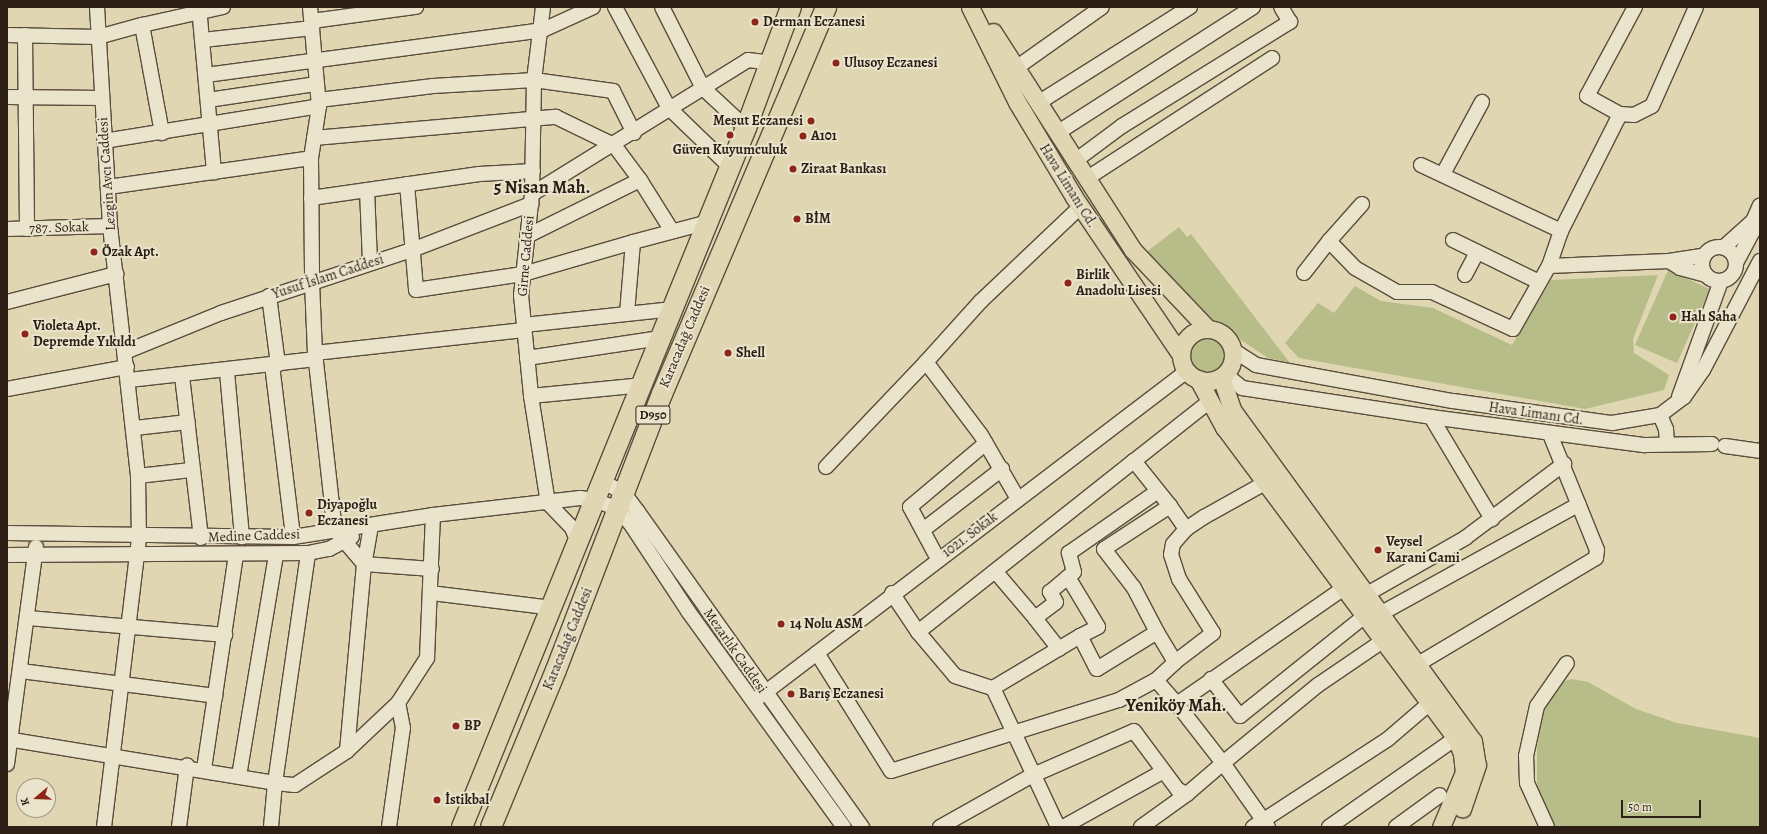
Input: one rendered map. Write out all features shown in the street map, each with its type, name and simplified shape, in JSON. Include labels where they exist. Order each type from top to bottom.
[{"type":"highway","name":"Karacadağ Caddesi","points":[[462,827],[553,608],[594,500],[603,482],[746,128],[791,7]]},
{"type":"highway","name":"Karacadağ Caddesi","points":[[491,827],[586,594],[620,500],[826,7]]},
{"type":"main road","name":"Hava Limanı Cd.","points":[[970,7],[1017,102],[1080,207],[1265,483],[1344,588],[1373,614]]},
{"type":"main road","name":"Hava Limanı Cd.","points":[[974,7],[1016,68],[1133,250],[1207,328]]},
{"type":"main road","points":[[1207,328],[1224,334],[1233,350],[1232,363],[1223,375],[1189,368],[1192,333],[1207,328]]},
{"type":"main road","points":[[1223,375],[1233,412],[1367,594],[1373,614],[1384,640],[1456,738],[1462,754],[1464,772],[1441,827]]},
{"type":"main road","points":[[1373,614],[1418,664],[1473,741],[1476,753],[1474,781],[1453,827]]},
{"type":"street","name":"Lezgin Avcı Caddesi","points":[[97,7],[110,226],[135,428],[138,476],[139,538],[104,827]]},
{"type":"street","points":[[7,34],[98,37],[199,9],[223,7]]},
{"type":"street","points":[[203,40],[311,18],[416,7]]},
{"type":"street","name":"Girne Caddesi","points":[[543,7],[543,30],[534,80],[532,199],[523,274],[524,327],[531,396],[548,503]]},
{"type":"street","points":[[206,75],[543,30],[593,7]]},
{"type":"street","points":[[615,7],[669,108],[730,167]]},
{"type":"street","points":[[662,7],[703,88],[746,128]]},
{"type":"street","points":[[1016,68],[1102,7]]},
{"type":"street","points":[[1057,133],[1252,7]]},
{"type":"street","points":[[1075,161],[1122,126],[1290,22],[1281,7]]},
{"type":"street","points":[[1632,8],[1587,96],[1620,114],[1634,115],[1652,106],[1696,7]]},
{"type":"street","points":[[1038,103],[1186,8]]},
{"type":"street","points":[[199,9],[214,172]]},
{"type":"street","points":[[311,18],[319,103],[311,158],[312,282],[316,356],[335,530],[346,541],[364,564],[432,569]]},
{"type":"street","points":[[142,25],[162,133]]},
{"type":"street","points":[[25,35],[27,95],[27,229]]},
{"type":"street","points":[[1086,179],[1272,58]]},
{"type":"street","name":"Yusuf İslam Caddesi","points":[[125,352],[269,296],[412,250],[532,199],[634,133],[669,108],[748,60],[771,63]]},
{"type":"street","points":[[104,141],[210,126],[319,103],[433,86],[534,80],[613,91],[634,133]]},
{"type":"street","points":[[208,100],[317,84]]},
{"type":"street","points":[[7,97],[27,95],[102,98]]},
{"type":"street","points":[[1443,174],[1482,102]]},
{"type":"street","points":[[1329,241],[1355,268],[1397,292],[1432,292],[1514,329],[1549,266],[1561,231],[1620,114]]},
{"type":"street","points":[[314,138],[534,118],[556,118],[614,145],[640,180],[672,231]]},
{"type":"street","points":[[108,188],[311,158]]},
{"type":"street","points":[[1421,165],[1443,174],[1561,231]]},
{"type":"street","points":[[311,198],[407,184],[533,171]]},
{"type":"street","points":[[527,236],[640,180]]},
{"type":"street","points":[[407,184],[416,290],[523,274],[708,222]]},
{"type":"street","points":[[367,190],[370,263]]},
{"type":"street","points":[[1304,273],[1329,241],[1362,204]]},
{"type":"street","points":[[1678,403],[1720,281],[1734,273],[1736,263],[1752,233],[1753,221],[1760,204]]},
{"type":"street","points":[[826,467],[926,362],[980,302],[1080,207]]},
{"type":"street","points":[[1549,266],[1669,260],[1705,255],[1713,248],[1724,247],[1753,221]]},
{"type":"street","name":"787. Sokak","points":[[7,229],[110,226]]},
{"type":"street","points":[[1453,240],[1539,282]]},
{"type":"street","points":[[627,313],[633,242]]},
{"type":"street","points":[[1724,247],[1733,253],[1736,263]]},
{"type":"street","points":[[1465,275],[1477,252]]},
{"type":"street","points":[[1705,255],[1703,265],[1706,275]]},
{"type":"street","points":[[1669,260],[1680,268],[1706,275],[1720,281]]},
{"type":"street","name":"Hava Limanı Cd.","points":[[1233,350],[1256,365],[1468,404],[1612,423],[1660,415],[1678,403],[1703,370],[1760,261]]},
{"type":"street","points":[[7,302],[116,274]]},
{"type":"street","points":[[269,296],[293,537]]},
{"type":"street","points":[[7,390],[128,374],[182,376],[227,372],[316,356],[627,313],[673,309]]},
{"type":"street","points":[[527,358],[661,338]]},
{"type":"street","points":[[926,362],[986,444],[1018,498]]},
{"type":"street","name":"1021. Sokak","points":[[759,697],[1189,368]]},
{"type":"street","points":[[227,372],[242,537]]},
{"type":"street","name":"Hava Limanı Cd.","points":[[1223,375],[1242,388],[1550,434],[1667,444],[1718,445],[1760,451]]},
{"type":"street","points":[[182,376],[201,538]]},
{"type":"street","points":[[531,396],[643,384]]},
{"type":"street","points":[[918,632],[1210,401]]},
{"type":"street","points":[[1660,415],[1666,428],[1667,444]]},
{"type":"street","points":[[1431,417],[1492,519]]},
{"type":"street","points":[[135,428],[188,422]]},
{"type":"street","points":[[1418,664],[1591,563],[1597,550],[1578,504],[1564,464],[1550,434]]},
{"type":"street","points":[[938,559],[924,530],[910,507],[986,444]]},
{"type":"street","points":[[1134,461],[1170,506],[1186,529]]},
{"type":"street","points":[[1367,594],[1466,538],[1564,464]]},
{"type":"street","points":[[924,530],[1002,469]]},
{"type":"street","points":[[138,476],[192,470]]},
{"type":"street","name":"Mezarlık Caddesi","points":[[603,482],[620,500],[630,523],[688,611],[759,697],[862,827]]},
{"type":"street","points":[[818,653],[891,771],[1012,735],[1119,700],[1156,680],[1213,633],[1178,579],[1171,555],[1173,544],[1186,529],[1265,483]]},
{"type":"street","points":[[1035,618],[1056,602],[1050,592],[1068,577],[1075,567],[1069,553],[1158,491]]},
{"type":"street","name":"Medine Caddesi","points":[[7,533],[139,538],[293,537],[371,526],[433,515],[548,503],[580,498],[594,500]]},
{"type":"street","name":"Mezarlık Caddesi","points":[[594,500],[620,500]]},
{"type":"street","points":[[548,503],[572,528],[578,542]]},
{"type":"street","points":[[1211,680],[1240,716],[1373,614],[1578,504]]},
{"type":"street","points":[[1170,506],[1104,549],[1134,588],[1157,632],[1176,662]]},
{"type":"street","points":[[9,739],[187,766],[274,783],[295,785],[347,750],[398,703],[427,658],[432,569],[433,515]]},
{"type":"street","points":[[7,555],[308,553],[346,541],[371,526]]},
{"type":"street","points":[[347,750],[364,564],[371,526]]},
{"type":"street","points":[[7,764],[9,739],[21,671],[28,618],[37,534]]},
{"type":"street","points":[[272,827],[274,783],[308,553]]},
{"type":"street","points":[[204,769],[236,554]]},
{"type":"street","points":[[239,776],[276,554]]},
{"type":"street","points":[[995,571],[1059,649]]},
{"type":"street","points":[[992,688],[1098,627],[1068,577]]},
{"type":"street","points":[[1177,704],[1344,588]]},
{"type":"street","points":[[430,592],[553,608]]},
{"type":"street","points":[[892,594],[918,632],[956,676],[992,688],[1031,776],[1058,827]]},
{"type":"street","points":[[28,618],[225,635]]},
{"type":"street","points":[[1080,636],[1097,669],[1157,632]]},
{"type":"street","points":[[1141,827],[1187,794],[1318,685],[1384,640]]},
{"type":"street","points":[[1547,827],[1527,783],[1526,756],[1537,706],[1567,663]]},
{"type":"street","points":[[21,671],[215,696]]},
{"type":"street","points":[[1156,680],[1177,704],[1223,763],[1261,825],[1388,739],[1431,702]]},
{"type":"street","name":"Mezarlık Caddesi","points":[[759,697],[844,827]]},
{"type":"street","points":[[389,827],[403,728],[398,703]]},
{"type":"street","points":[[940,827],[955,823],[1031,776],[1134,731],[1178,790],[1187,794]]},
{"type":"street","points":[[1329,827],[1456,738]]},
{"type":"street","points":[[179,827],[187,766]]},
{"type":"street","points":[[1063,827],[1164,772]]},
{"type":"street","points":[[1396,827],[1440,795]]},
{"type":"green space","points":[[1179,227],[1187,237],[1191,234],[1290,363],[1268,358],[1204,315],[1145,253]]},
{"type":"green space","name":"Halı Saha","points":[[1668,270],[1710,289],[1677,363],[1635,345]]},
{"type":"green space","points":[[1658,275],[1633,339],[1634,353],[1669,375],[1664,390],[1585,409],[1299,358],[1285,343],[1318,303],[1334,313],[1355,286],[1381,301],[1433,308],[1512,345],[1551,280]]},
{"type":"green space","points":[[1205,335],[1213,335],[1220,338],[1225,343],[1228,354],[1225,365],[1220,370],[1213,373],[1205,373],[1198,370],[1193,365],[1190,358],[1190,350],[1193,343],[1198,338]]},
{"type":"green space","points":[[1572,679],[1588,682],[1636,709],[1677,723],[1760,738],[1760,827],[1554,827],[1537,793],[1537,748],[1543,708],[1560,682]]},
{"type":"place","name":"Derman Eczanesi","points":[[755,22]]},
{"type":"place","name":"Ulusoy Eczanesi","points":[[836,63]]},
{"type":"place","name":"Mesut Eczanesi","points":[[811,121]]},
{"type":"place","name":"Güven Kuyumculuk","points":[[730,135]]},
{"type":"place","name":"A101","points":[[803,136]]},
{"type":"place","name":"Ziraat Bankası","points":[[793,169]]},
{"type":"place","name":"BİM","points":[[797,219]]},
{"type":"place","name":"Özak Apt.","points":[[94,252]]},
{"type":"place","name":"Birlik Anadolu Lisesi","points":[[1068,283]]},
{"type":"place","name":"Halı Saha","points":[[1673,317]]},
{"type":"place","name":"Violeta Apt. Depremde Yıkıldı","points":[[25,334]]},
{"type":"place","name":"Shell","points":[[728,353]]},
{"type":"place","name":"Diyapoğlu Eczanesi","points":[[309,513]]},
{"type":"place","name":"Veysel Karani Cami","points":[[1378,550]]},
{"type":"place","name":"14 Nolu ASM","points":[[781,624]]},
{"type":"place","name":"Barış Eczanesi","points":[[791,694]]},
{"type":"place","name":"BP","points":[[456,726]]},
{"type":"place","name":"İstikbal","points":[[437,800]]},
{"type":"district","name":"5 Nisan Mah.","points":[[542,187]]},
{"type":"district","name":"Yeniköy Mah.","points":[[1176,705]]}]
